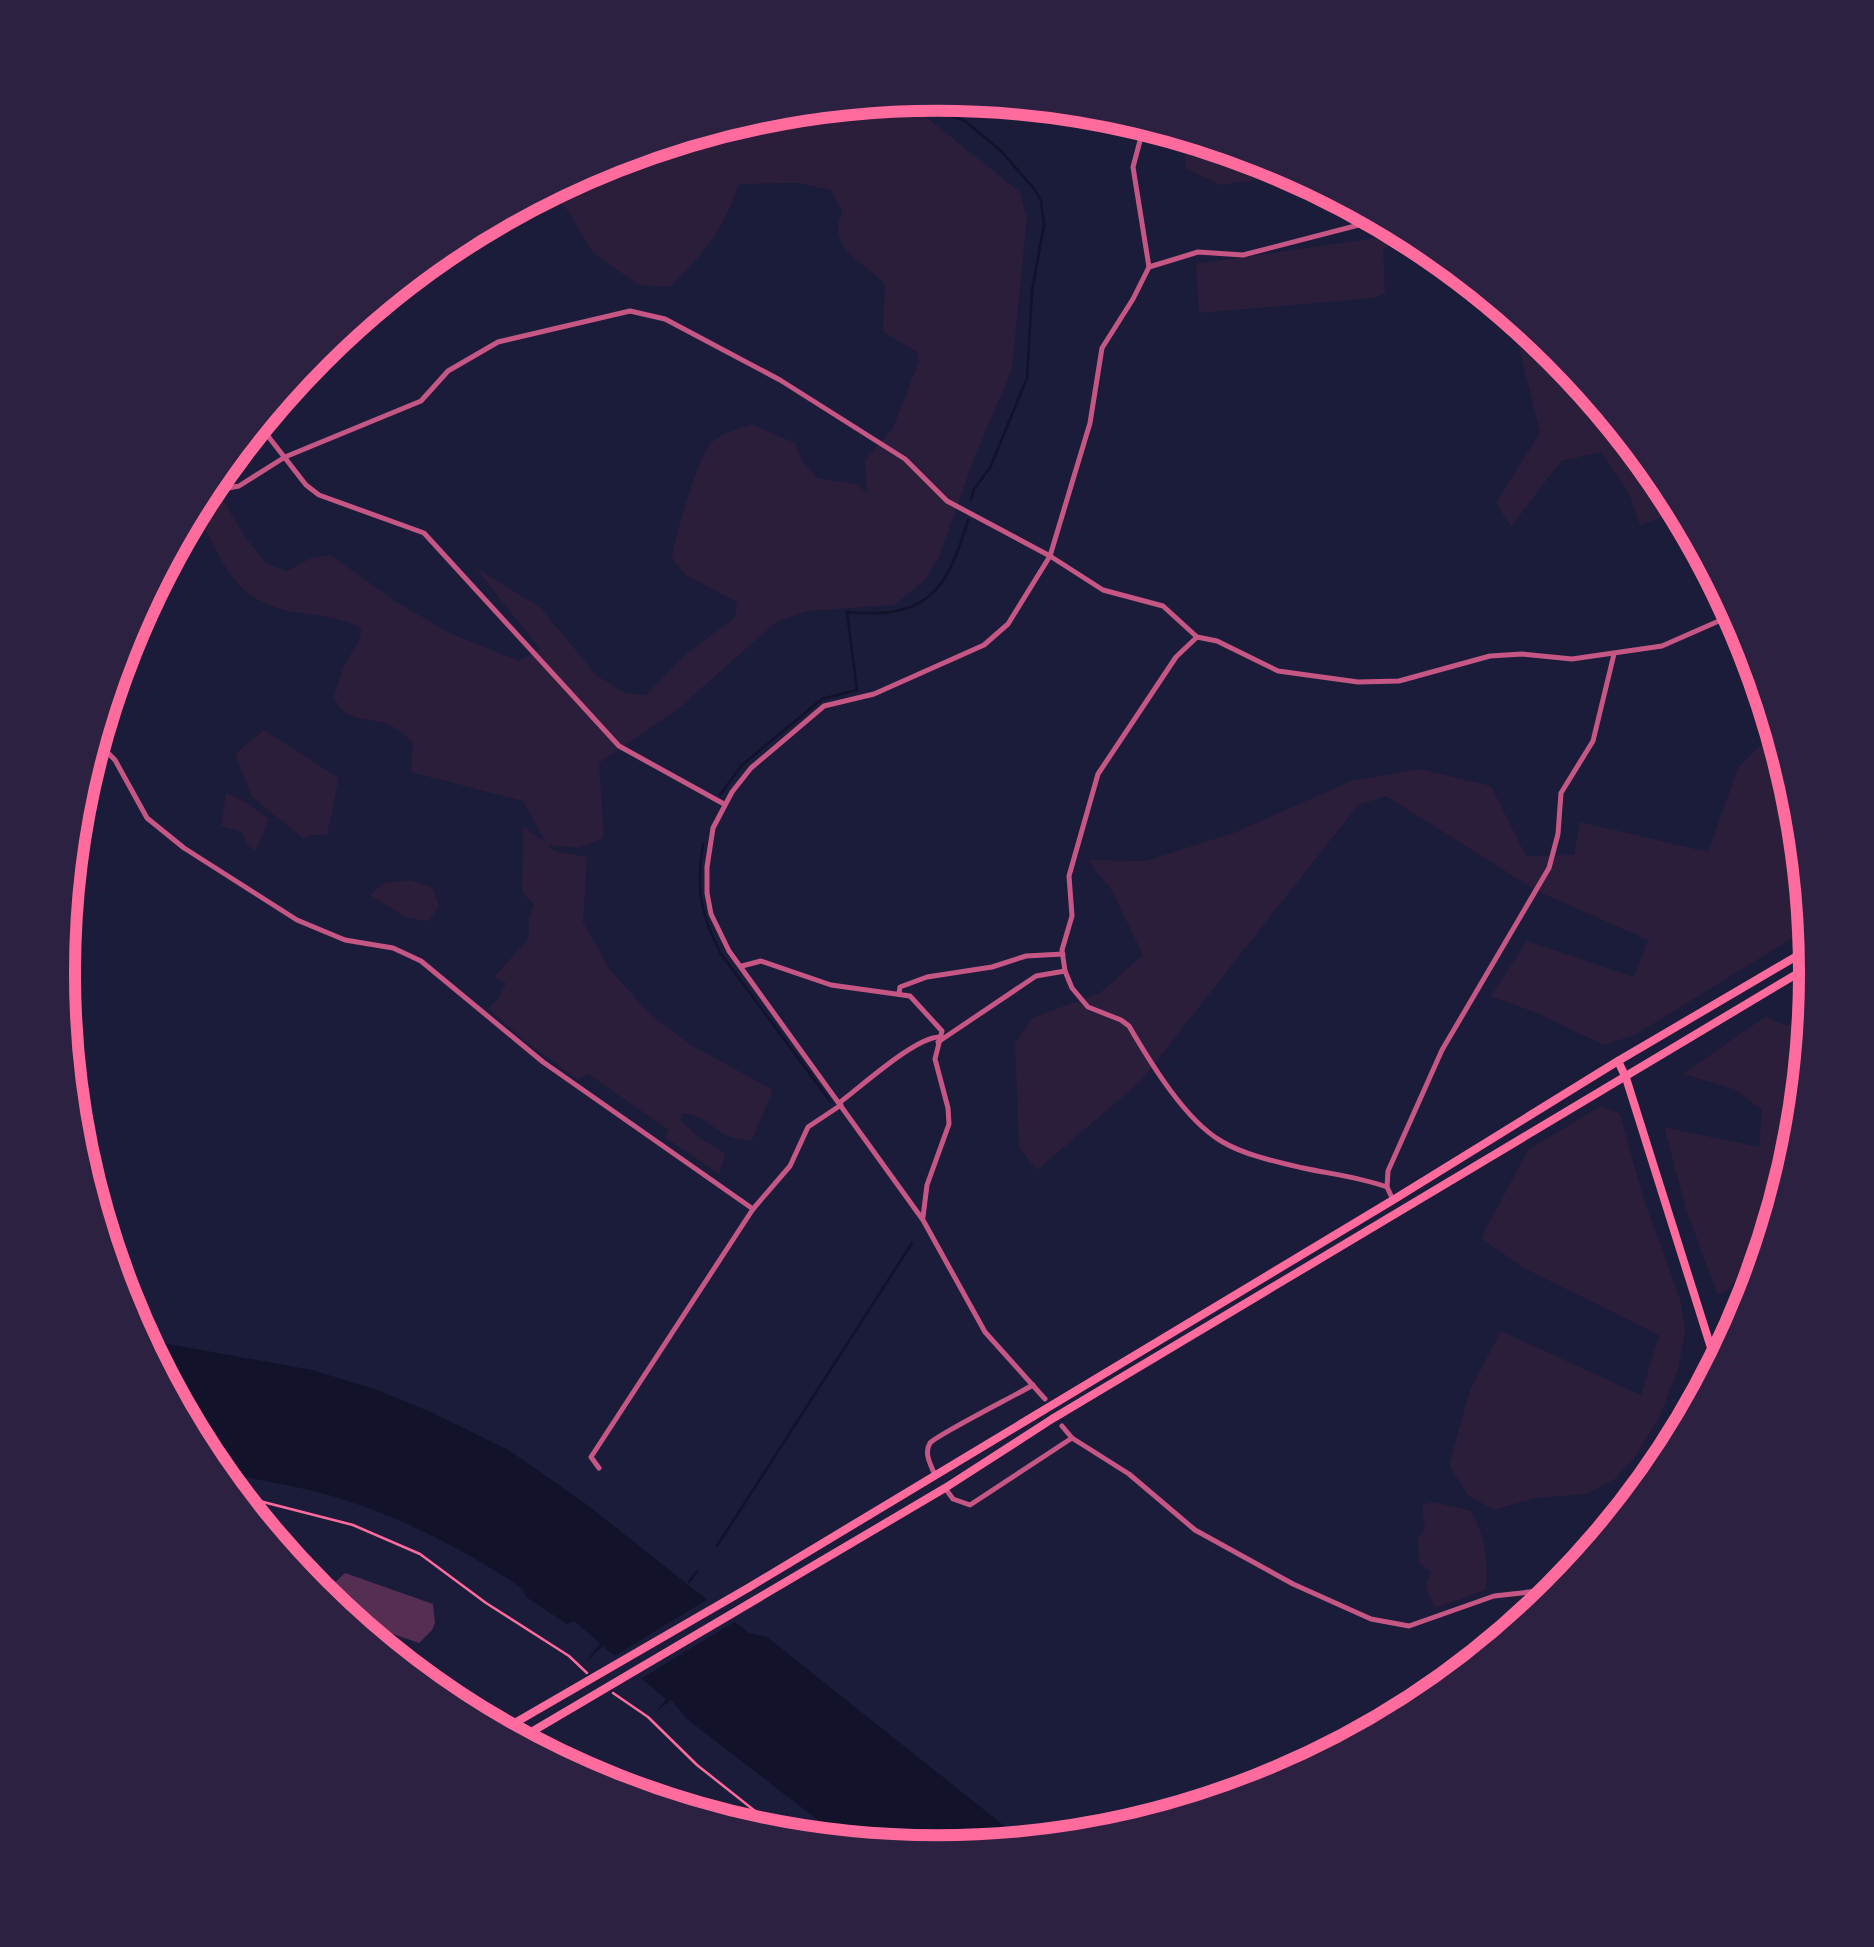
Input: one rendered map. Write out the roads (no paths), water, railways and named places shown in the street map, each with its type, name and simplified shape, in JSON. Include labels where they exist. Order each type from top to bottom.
[{"type":"main road","points":[[513,1724],[748,1588],[934,1472],[1798,955]]},
{"type":"main road","points":[[530,1733],[945,1488],[1052,1419],[1799,973]]},
{"type":"main road","points":[[1618,1061],[1712,1351]]},
{"type":"main road","points":[[1414,1186],[1421,1199]]},
{"type":"main road","points":[[1274,1272],[1277,1285]]},
{"type":"street","points":[[1045,1399],[986,1332],[922,1220],[721,938],[706,893],[710,841],[724,804],[751,768],[824,706],[874,694],[984,646],[1008,624],[1050,556],[1090,424],[1102,348],[1149,267],[1134,167],[1141,137]]},
{"type":"street","points":[[1149,267],[1198,252],[1243,255],[1363,224]]},
{"type":"street","points":[[224,489],[239,486],[285,457],[421,401],[448,372],[498,342],[630,311],[665,318],[780,380],[905,459],[948,502],[1050,556],[1103,590],[1163,606],[1197,637],[1217,641],[1278,670],[1358,682],[1408,680],[1490,656],[1572,658],[1662,646],[1722,620]]},
{"type":"street","points":[[266,433],[319,496],[424,533],[619,746],[724,804]]},
{"type":"street","points":[[1197,637],[1176,657],[1098,774],[1069,876],[1072,916],[1063,954],[1065,971],[1072,988],[1088,1007],[1128,1026],[1164,1084],[1217,1139],[1302,1168],[1362,1178],[1386,1187],[1394,1200]]},
{"type":"street","points":[[1386,1187],[1394,1158],[1442,1050],[1549,868],[1558,834],[1560,793],[1586,758],[1593,741],[1614,652]]},
{"type":"street","points":[[104,749],[115,760],[147,818],[184,848],[297,920],[346,940],[393,948],[421,961],[535,1056],[752,1209]]},
{"type":"street","points":[[899,993],[900,986],[927,976],[983,969],[1026,956],[1063,954]]},
{"type":"street","points":[[741,966],[761,962],[831,986],[899,993],[918,1003],[942,1031],[935,1059],[949,1124],[927,1185],[922,1220]]},
{"type":"street","points":[[938,1040],[1036,976],[1065,971]]},
{"type":"street","points":[[600,1468],[591,1457],[752,1209],[790,1166],[808,1127],[916,1046],[933,1036],[938,1040]]},
{"type":"street","points":[[934,1472],[927,1456],[929,1445],[938,1435],[1033,1386]]},
{"type":"street","points":[[1062,1426],[1072,1438],[1128,1474],[1195,1530],[1293,1584],[1372,1619],[1409,1626],[1494,1596],[1538,1591]]},
{"type":"street","points":[[945,1488],[953,1500],[970,1506],[1072,1438]]},
{"type":"waterway","points":[[941,111],[965,121],[1001,151],[1035,190],[1041,201],[1044,225],[1032,291],[1027,378],[990,468],[974,489],[971,500]]},
{"type":"waterway","points":[[720,795],[742,765],[822,699],[857,690],[847,612],[897,611],[930,596],[951,565],[968,520]]},
{"type":"waterway","points":[[703,844],[701,901],[721,954],[830,1101]]},
{"type":"waterway","points":[[717,1546],[912,1243]]},
{"type":"waterway","points":[[689,1582],[697,1571]]}]
